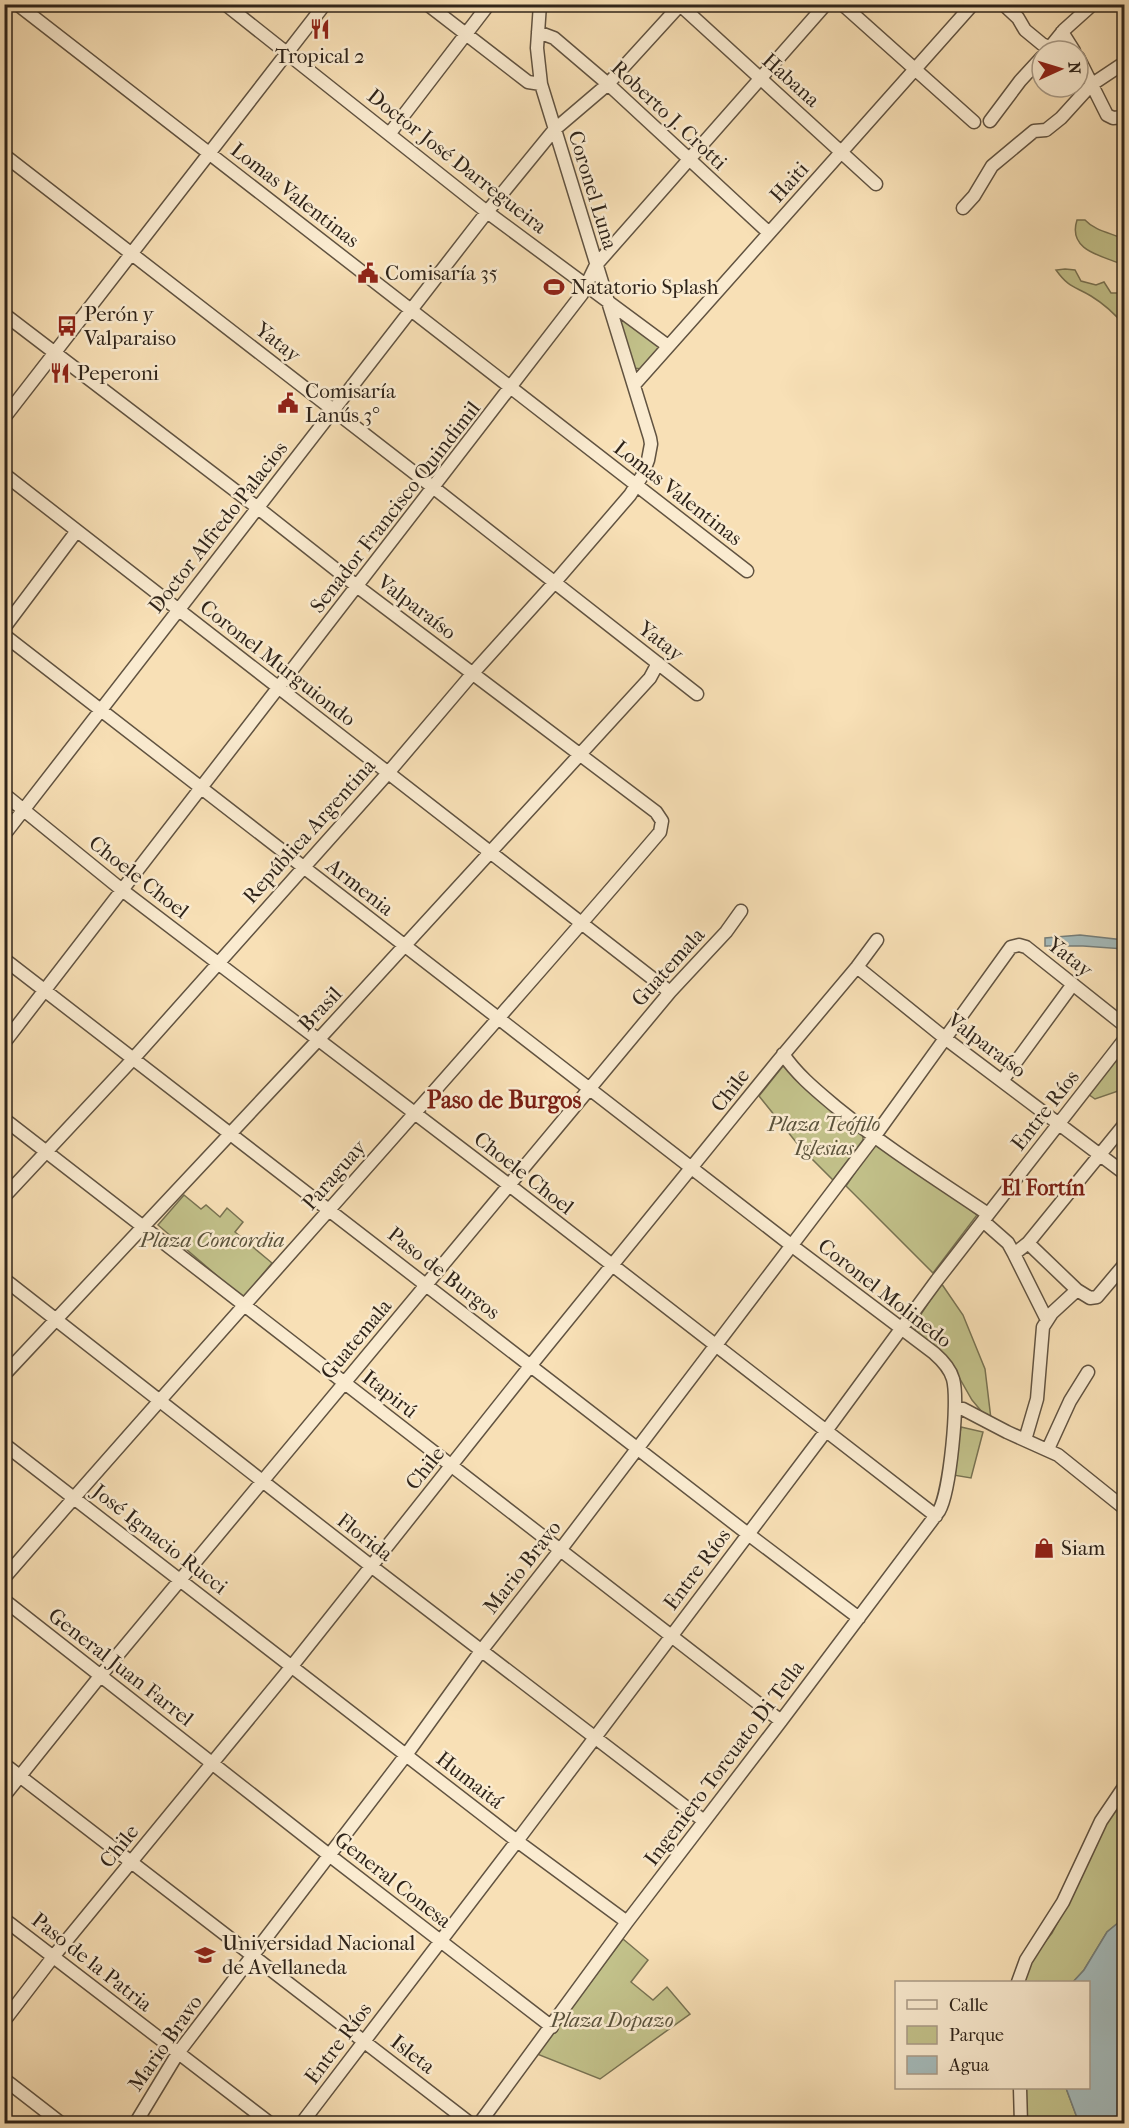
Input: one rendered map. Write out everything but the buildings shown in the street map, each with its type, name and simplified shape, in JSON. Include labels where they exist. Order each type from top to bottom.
[{"type":"street","name":"Lomas Valentinas","points":[[17,4],[747,571]]},
{"type":"street","name":"Doctor José Darregueira","points":[[225,4],[487,212],[668,346]]},
{"type":"street","points":[[4,418],[325,4]]},
{"type":"street","points":[[427,4],[528,81],[541,84]]},
{"type":"street","points":[[390,133],[489,4]]},
{"type":"street","name":"Coronel Luna","points":[[540,4],[538,60],[541,84],[651,444],[648,460],[636,486]]},
{"type":"street","name":"Senador Francisco Quindimil","points":[[4,1043],[434,488],[587,286],[596,265],[826,4]]},
{"type":"street","points":[[842,4],[974,122]]},
{"type":"street","name":"Haiti","points":[[634,384],[973,4]]},
{"type":"street","points":[[1003,4],[1036,39]]},
{"type":"street","points":[[1060,39],[1062,32],[1093,4]]},
{"type":"street","name":"Habana","points":[[680,5],[876,184]]},
{"type":"street","name":"Doctor Alfredo Palacios","points":[[4,835],[487,212],[554,130],[608,84],[680,5]]},
{"type":"street","points":[[1060,39],[1062,32]]},
{"type":"street","name":"Roberto J. Crotti","points":[[538,33],[554,38],[608,84],[769,233]]},
{"type":"street","points":[[963,208],[974,196],[992,166],[1035,131],[1046,130],[1091,85],[1125,63]]},
{"type":"street","points":[[990,121],[1020,81],[1030,73]]},
{"type":"street","points":[[1091,85],[1110,117],[1125,117]]},
{"type":"street","name":"Yatay","points":[[4,155],[335,410],[697,694]]},
{"type":"street","name":"Valparaíso","points":[[4,314],[579,756],[656,812],[662,821]]},
{"type":"street","name":"Coronel Murguiondo","points":[[4,474],[670,992]]},
{"type":"street","name":"República Argentina","points":[[4,1197],[133,1059],[217,962],[388,773],[636,486]]},
{"type":"street","points":[[4,628],[76,532]]},
{"type":"street","name":"Armenia","points":[[4,635],[693,1168]]},
{"type":"street","name":"Brasil","points":[[4,1375],[319,1039],[579,756],[650,678],[658,663]]},
{"type":"street","name":"Choele Choel","points":[[4,794],[122,890],[509,1185],[936,1516]]},
{"type":"street","name":"Paraguay","points":[[4,1578],[582,923],[660,832],[662,821]]},
{"type":"street","name":"Guatemala","points":[[4,1796],[101,1675],[182,1581],[509,1185],[670,992],[726,932],[741,911]]},
{"type":"street","name":"Chile","points":[[4,2021],[53,1957],[292,1666],[531,1365],[693,1168],[783,1054],[857,968],[877,940]]},
{"type":"street","name":"Yatay","points":[[1019,945],[1026,947],[1125,1025]]},
{"type":"street","name":"Mario Bravo","points":[[135,2124],[178,2053],[873,1137],[1011,947],[1019,945]]},
{"type":"street","name":"Paso de Burgos","points":[[4,959],[859,1618]]},
{"type":"street","name":"Valparaíso","points":[[857,968],[946,1039],[1125,1173]]},
{"type":"street","points":[[1002,1081],[1073,984]]},
{"type":"street","name":"Entre Ríos","points":[[301,2124],[517,1841],[986,1217],[1125,1040]]},
{"type":"street","points":[[783,1054],[795,1070],[817,1091],[873,1137],[986,1217],[1008,1243],[1047,1320]]},
{"type":"street","name":"Itapirú","points":[[4,1119],[781,1721]]},
{"type":"street","points":[[1014,1254],[1028,1243],[1125,1125]]},
{"type":"street","name":"Coronel Molinedo","points":[[693,1168],[901,1330],[934,1353],[949,1368],[954,1385],[955,1408]]},
{"type":"street","points":[[1028,1243],[1077,1290],[1090,1298],[1101,1293],[1125,1265]]},
{"type":"street","name":"Florida","points":[[4,1279],[370,1566],[704,1821]]},
{"type":"street","points":[[1025,1440],[1037,1399],[1041,1335],[1047,1320],[1077,1290]]},
{"type":"street","points":[[1048,1449],[1070,1401],[1088,1372]]},
{"type":"street","points":[[955,1408],[969,1412],[1048,1449],[1125,1508]]},
{"type":"street","name":"Ingeniero Torcuato Di Tella","points":[[479,2124],[627,1922],[936,1516],[945,1499],[955,1408]]},
{"type":"street","name":"José Ignacio Rucci","points":[[4,1444],[292,1666]]},
{"type":"street","name":"General Juan Farrel","points":[[4,1600],[212,1764]]},
{"type":"street","name":"Humaitá","points":[[292,1666],[517,1841],[627,1922]]},
{"type":"street","name":"Isleta","points":[[4,1764],[471,2124]]},
{"type":"street","name":"General Conesa","points":[[212,1764],[552,2026]]},
{"type":"street","points":[[1019,1981],[1026,1960],[1063,1902],[1101,1821],[1125,1787]]},
{"type":"street","name":"Paso de la Patria","points":[[4,1919],[270,2124]]},
{"type":"street","points":[[4,2079],[62,2124]]},
{"type":"street","points":[[1020,2089],[1021,2124]]},
{"type":"green space","points":[[1077,220],[1085,220],[1098,229],[1124,239],[1124,265],[1097,255],[1082,245],[1077,239],[1075,230]]},
{"type":"green space","points":[[1056,270],[1075,270],[1081,281],[1096,285],[1104,282],[1111,293],[1118,293],[1124,288],[1124,325],[1105,306],[1068,284]]},
{"type":"green space","points":[[622,317],[660,347],[642,369],[633,368],[619,320]]},
{"type":"green space","points":[[1124,1045],[1124,1089],[1095,1099],[1088,1094]]},
{"type":"green space","name":"Plaza Teófilo Iglesias","points":[[783,1066],[863,1136],[863,1140],[833,1180],[800,1147],[759,1096]]},
{"type":"green space","points":[[876,1141],[977,1215],[933,1273],[846,1186]]},
{"type":"green space","name":"Plaza Concordia","points":[[184,1195],[201,1209],[206,1205],[220,1217],[227,1208],[243,1222],[235,1232],[272,1263],[243,1298],[158,1225]]},
{"type":"green space","points":[[941,1283],[963,1315],[985,1369],[991,1419],[972,1400],[948,1358],[915,1332],[916,1322]]},
{"type":"green space","points":[[961,1427],[983,1432],[971,1478],[953,1475]]},
{"type":"green space","points":[[1124,1794],[1124,1918],[1107,1932],[1084,1970],[1074,1981],[1024,1981],[1034,1956],[1052,1933],[1078,1884],[1106,1821]]},
{"type":"green space","name":"Plaza Dopazo","points":[[623,1939],[648,1960],[631,1982],[653,2000],[667,1987],[690,2014],[600,2079],[537,2054]]},
{"type":"green space","points":[[1025,2089],[1066,2089],[1079,2123],[1025,2123]]},
{"type":"water","points":[[1080,935],[1124,940],[1124,949],[1045,946],[1045,938]]},
{"type":"water","points":[[1124,1918],[1124,2123],[1079,2123],[1066,2089],[1090,2089],[1090,1981],[1074,1981],[1084,1970],[1107,1932]]},
{"type":"place","name":"Tropical 2","points":[[320,29]]},
{"type":"place","name":"Comisaría 35","points":[[368,273]]},
{"type":"place","name":"Natatorio Splash","points":[[554,287]]},
{"type":"place","name":"Perón y Valparaiso","points":[[67,326]]},
{"type":"place","name":"Peperoni","points":[[60,373]]},
{"type":"place","name":"Comisaría Lanús 3°","points":[[288,403]]},
{"type":"place","name":"Siam","points":[[1044,1548]]},
{"type":"place","name":"Universidad Nacional de Avellaneda","points":[[205,1955]]},
{"type":"district","name":"Paso de Burgos","points":[[504,1100]]},
{"type":"district","name":"El Fortín","points":[[1043,1187]]}]
